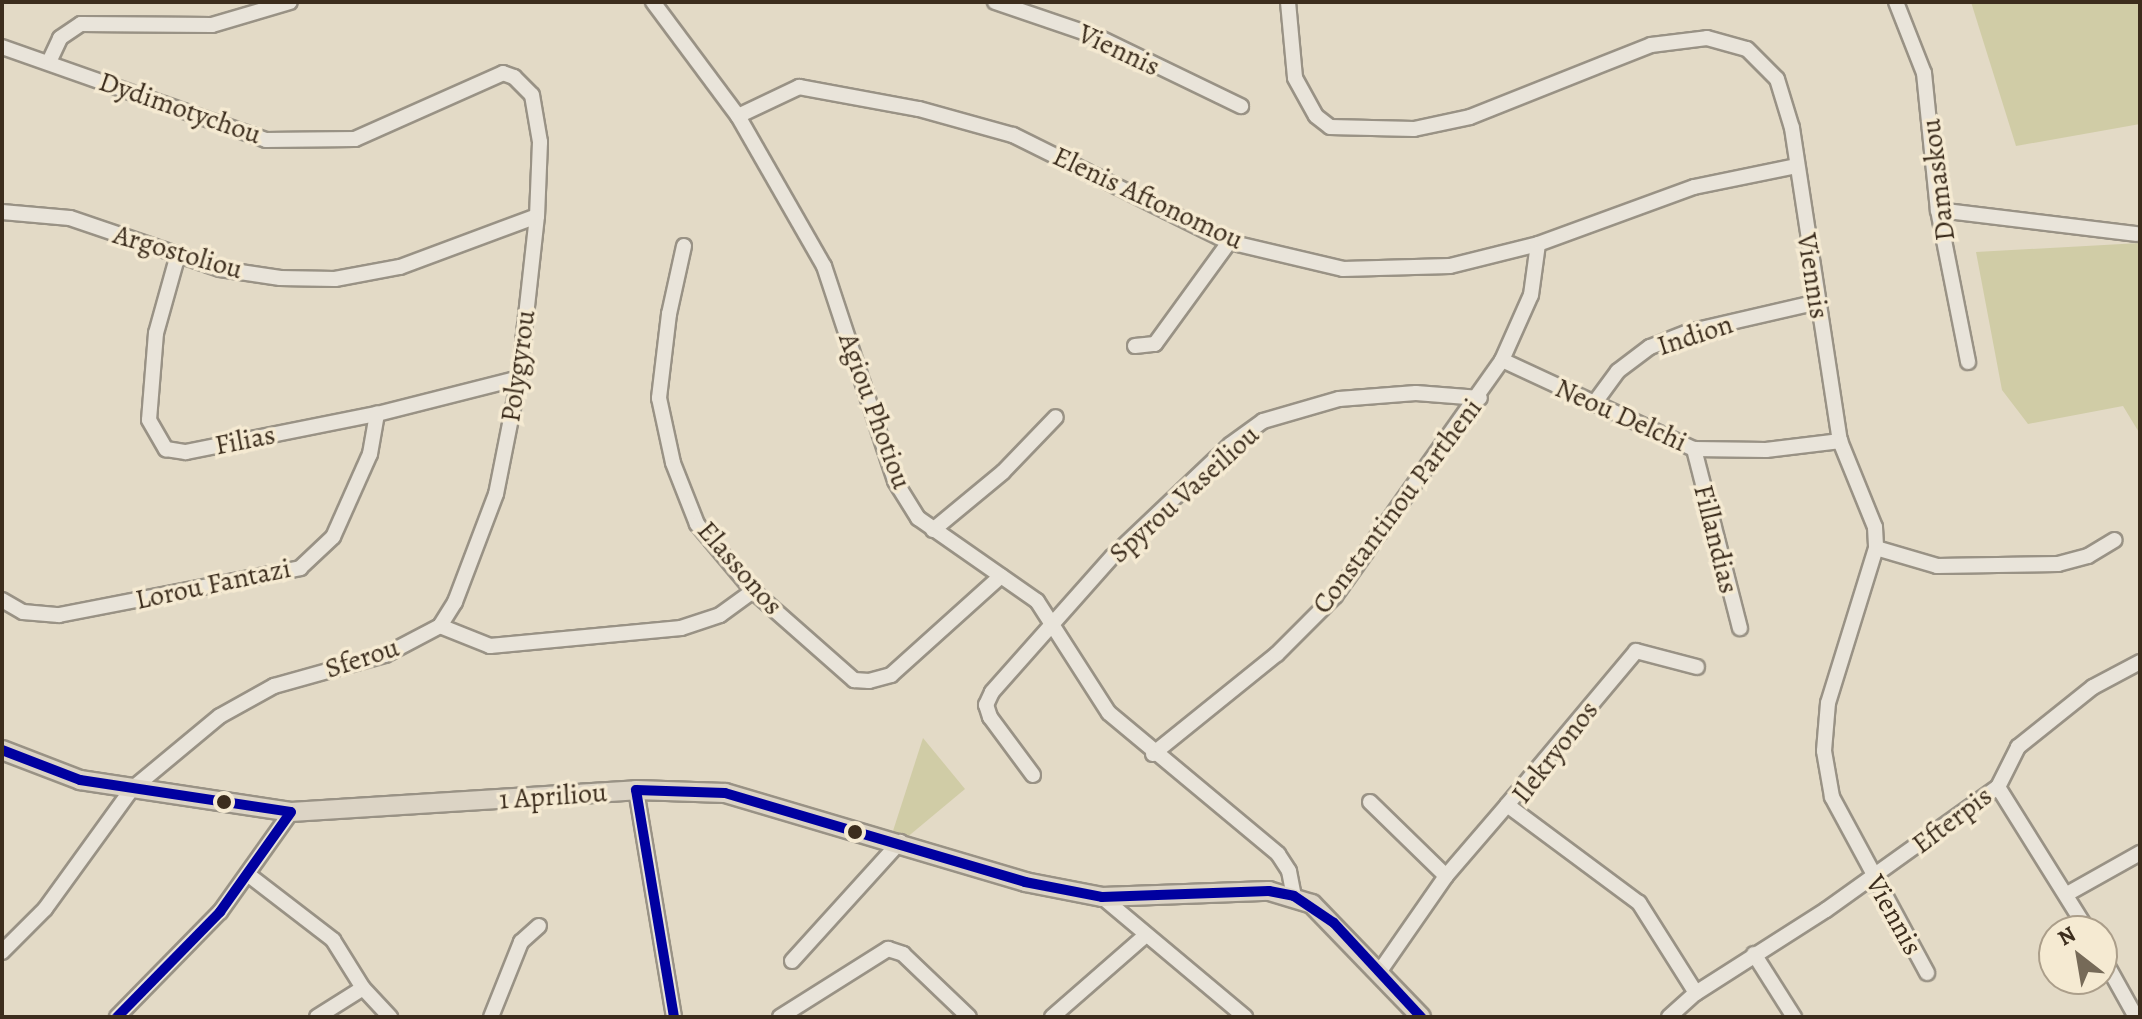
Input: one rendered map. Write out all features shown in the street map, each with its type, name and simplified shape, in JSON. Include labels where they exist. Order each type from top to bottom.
[{"type":"main road","name":"1 Apriliou","points":[[2,750],[36,767],[132,789],[291,812],[636,790],[725,793],[900,842],[1025,882],[1102,897],[1269,891],[1294,896],[1334,923],[1421,1017]]},
{"type":"street","points":[[49,62],[60,38],[81,24],[212,25],[290,2]]},
{"type":"street","name":"Agiou Photiou","points":[[653,2],[738,116],[824,266],[895,481],[918,518],[1037,601],[1109,713],[1153,754],[1278,854],[1289,871],[1294,896]]},
{"type":"street","name":"Viennis","points":[[995,2],[1098,37],[1241,106]]},
{"type":"street","name":"Viennis","points":[[1288,2],[1295,78],[1316,116],[1330,127],[1414,129],[1470,117],[1651,45],[1707,38],[1747,49],[1777,79],[1792,128],[1840,441],[1875,527],[1876,548],[1828,703],[1824,751],[1832,797],[1872,878],[1927,973]]},
{"type":"street","name":"Damaskou","points":[[1896,2],[1924,73],[1934,134],[1938,210],[1968,362]]},
{"type":"street","name":"Dydimotychou","points":[[2,47],[266,140],[355,139],[503,73],[514,77],[532,95]]},
{"type":"street","name":"Elenis Aftonomou","points":[[738,116],[799,87],[919,109],[1013,135],[1229,242],[1343,269],[1450,266],[1538,244],[1694,187],[1796,166]]},
{"type":"street","name":"Polygyrou","points":[[440,626],[455,602],[496,494],[519,378],[537,216],[540,142],[532,95]]},
{"type":"street","points":[[1938,210],[2137,234]]},
{"type":"street","name":"Argostoliou","points":[[2,212],[70,218],[177,258],[280,278],[335,279],[400,267],[537,216]]},
{"type":"street","points":[[1135,346],[1155,344],[1229,242]]},
{"type":"street","name":"Constantinou Partheni","points":[[1153,754],[1277,654],[1335,596],[1480,398],[1502,360],[1531,295],[1538,244]]},
{"type":"street","name":"Elassonos","points":[[684,246],[669,314],[659,398],[673,463],[697,524],[753,591],[854,680],[869,681],[891,675],[1001,576]]},
{"type":"street","name":"Filias","points":[[177,258],[156,333],[149,420],[166,449],[186,452],[377,414],[519,378]]},
{"type":"street","name":"Indion","points":[[1593,405],[1618,371],[1650,347],[1688,332],[1818,302]]},
{"type":"street","name":"Neou Delchi","points":[[1502,360],[1593,405],[1694,449],[1766,450],[1840,441]]},
{"type":"street","name":"Spyrou Vaseiliou","points":[[1033,775],[986,705],[992,692],[1055,625],[1112,557],[1230,445],[1263,421],[1292,409],[1375,394],[1480,398]]},
{"type":"street","name":"Lorou Fantazi","points":[[2,600],[23,612],[59,615],[300,568],[333,537],[370,454],[377,414]]},
{"type":"street","points":[[933,530],[1003,472],[1056,417]]},
{"type":"street","name":"Fillandias","points":[[1694,449],[1740,628]]},
{"type":"street","points":[[1876,548],[1937,566],[2058,564],[2088,556],[2115,540]]},
{"type":"street","points":[[440,626],[490,646],[681,628],[720,615],[753,591]]},
{"type":"street","name":"Sferou","points":[[2,952],[45,909],[132,789],[220,716],[274,686],[385,655],[440,626]]},
{"type":"street","name":"Ilekryonos","points":[[1696,993],[1639,903],[1507,805],[1636,651],[1697,667]]},
{"type":"street","name":"Efterpis","points":[[1669,1017],[1696,993],[1872,878],[1998,787],[2018,747],[2093,687],[2140,662]]},
{"type":"street","points":[[1998,787],[2079,915]]},
{"type":"street","points":[[636,790],[674,1017]]},
{"type":"street","points":[[1370,802],[1446,876]]},
{"type":"street","points":[[1380,971],[1446,876],[1507,805]]},
{"type":"street","points":[[117,1017],[250,876],[291,812]]},
{"type":"street","points":[[792,961],[900,842]]},
{"type":"street","points":[[2067,894],[2140,853]]},
{"type":"street","points":[[250,876],[333,940],[363,988],[390,1017]]},
{"type":"street","points":[[1102,897],[1245,1017]]},
{"type":"street","points":[[491,1017],[521,942],[539,926]]},
{"type":"street","points":[[1052,1017],[1146,935]]},
{"type":"street","points":[[780,1017],[873,954],[888,949],[903,954],[969,1017]]},
{"type":"street","points":[[1754,954],[1794,1017]]},
{"type":"street","points":[[2118,982],[2135,1010]]},
{"type":"street","points":[[317,1017],[363,988]]},
{"type":"street","points":[[803,1003],[814,1017]]},
{"type":"shaded area","points":[[1971,2],[2140,2],[2140,124],[2016,146]]},
{"type":"shaded area","points":[[2140,243],[2140,434],[2123,406],[2028,424],[2002,390],[1976,252]]},
{"type":"shaded area","points":[[923,738],[965,789],[905,839],[892,834]]},
{"type":"transit line","points":[[2,750],[80,780],[291,812],[220,912],[117,1017]]},
{"type":"transit line","points":[[674,1017],[636,790],[725,793],[1025,882],[1102,897],[1269,891],[1294,896],[1334,923],[1421,1017]]}]
